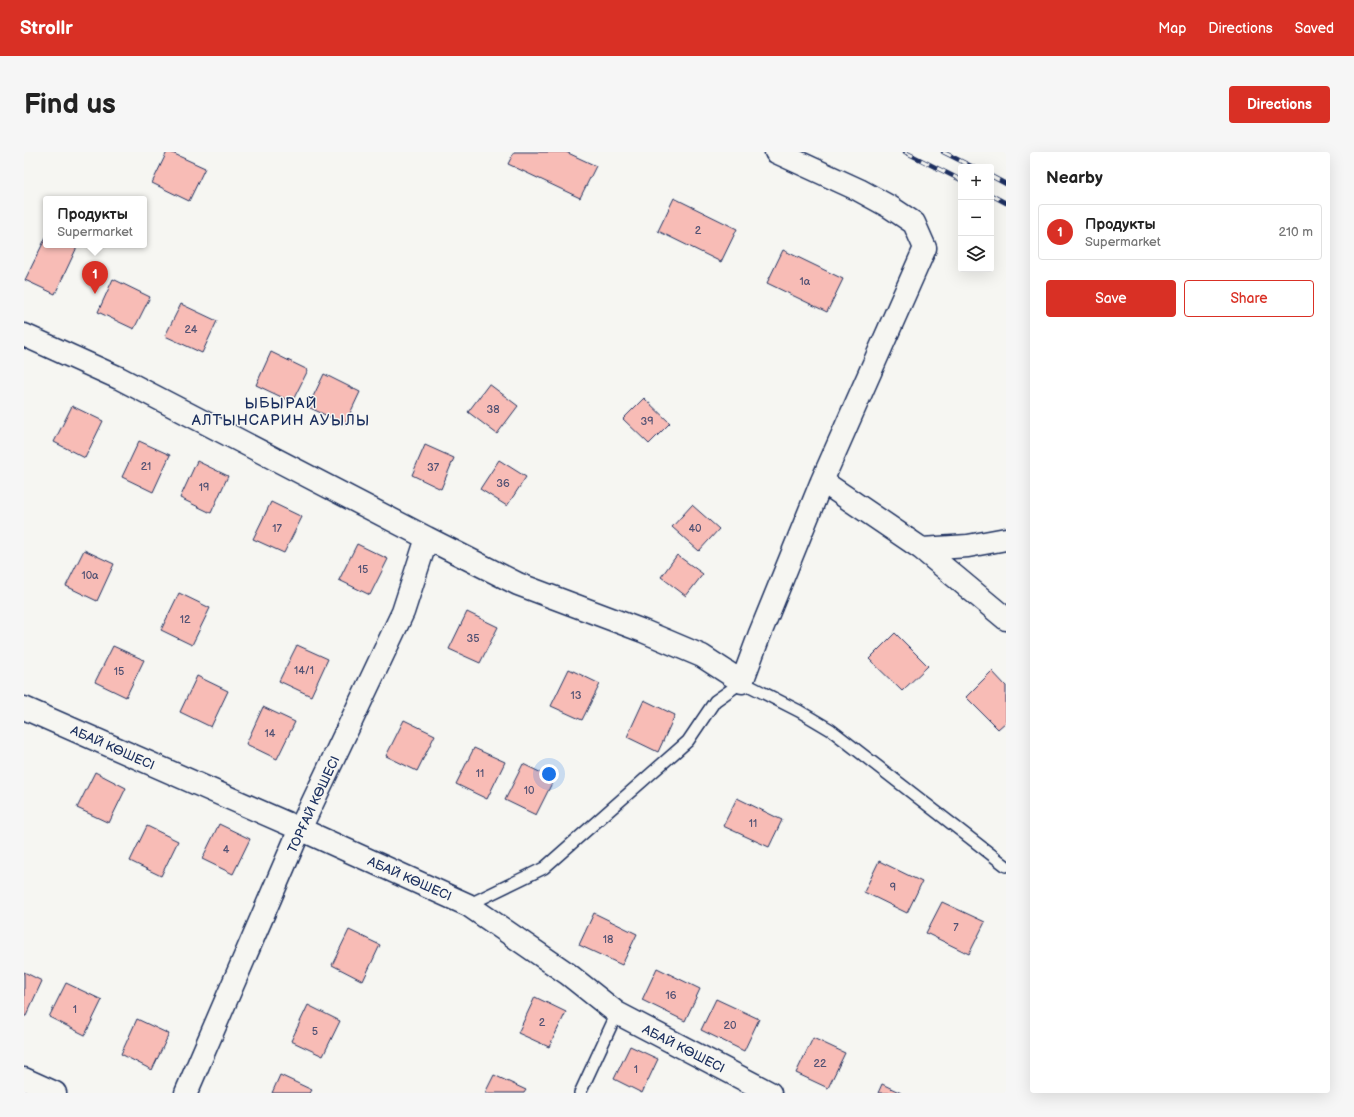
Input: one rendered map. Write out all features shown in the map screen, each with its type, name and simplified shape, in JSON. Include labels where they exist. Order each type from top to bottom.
[{"type":"street","points":[[24,335],[119,378],[343,496],[518,584],[643,631],[702,656],[742,682],[759,636],[822,481],[925,248],[914,223],[890,207],[859,190],[776,152]]},
{"type":"street","points":[[822,481],[922,549],[1006,619]]},
{"type":"street","name":"ТОРҒАЙ КӨШЕСІ","points":[[186,1093],[300,829],[403,612],[427,538]]},
{"type":"street","points":[[922,549],[968,546],[1006,539]]},
{"type":"street","name":"АБАЙ КӨШЕСІ","points":[[24,708],[300,829],[468,905],[568,974],[617,1013],[770,1093]]},
{"type":"street","points":[[24,1079],[56,1093]]},
{"type":"lane","points":[[468,905],[544,868],[688,741],[715,701],[742,682],[799,711],[831,730],[1006,866]]},
{"type":"lane","points":[[580,1093],[617,1013]]},
{"type":"building","points":[[167,152],[205,168],[189,201],[152,183]]},
{"type":"building","points":[[514,152],[566,152],[596,166],[580,198],[508,164]]},
{"type":"building","points":[[674,198],[737,229],[721,262],[658,231]]},
{"type":"building","points":[[43,243],[43,248],[77,248],[55,294],[25,280]]},
{"type":"building","points":[[783,250],[843,279],[827,312],[767,283]]},
{"type":"building","points":[[113,279],[150,297],[134,329],[98,312]]},
{"type":"building","points":[[181,304],[217,321],[202,353],[165,336]]},
{"type":"building","points":[[271,352],[308,370],[292,402],[256,385]]},
{"type":"building","points":[[324,374],[360,392],[345,424],[308,407]]},
{"type":"building","points":[[489,384],[518,406],[497,434],[468,412]]},
{"type":"building","points":[[644,398],[670,423],[649,444],[623,419]]},
{"type":"building","points":[[72,406],[103,421],[85,458],[54,442]]},
{"type":"building","points":[[139,441],[170,455],[153,492],[122,477]]},
{"type":"building","points":[[425,445],[454,458],[441,489],[412,475]]},
{"type":"building","points":[[499,460],[526,477],[507,506],[480,489]]},
{"type":"building","points":[[197,461],[228,476],[211,513],[180,498]]},
{"type":"building","points":[[271,502],[302,517],[284,553],[253,539]]},
{"type":"building","points":[[692,505],[719,529],[699,551],[672,527]]},
{"type":"building","points":[[357,544],[388,559],[370,595],[339,580]]},
{"type":"building","points":[[84,550],[114,564],[97,601],[66,586]]},
{"type":"building","points":[[677,555],[703,574],[686,596],[661,577]]},
{"type":"building","points":[[179,593],[210,608],[192,645],[161,630]]},
{"type":"building","points":[[467,612],[498,627],[480,663],[449,649]]},
{"type":"building","points":[[895,633],[928,666],[902,691],[869,659]]},
{"type":"building","points":[[297,645],[328,659],[311,696],[279,681]]},
{"type":"building","points":[[113,646],[144,660],[126,697],[95,682]]},
{"type":"building","points":[[569,669],[600,684],[582,720],[551,706]]},
{"type":"building","points":[[992,671],[1006,686],[1006,722],[998,729],[966,697]]},
{"type":"building","points":[[197,676],[228,691],[211,727],[180,712]]},
{"type":"building","points":[[644,700],[675,715],[658,752],[627,737]]},
{"type":"building","points":[[263,707],[295,722],[277,759],[246,744]]},
{"type":"building","points":[[404,720],[435,735],[417,771],[386,756]]},
{"type":"building","points":[[474,748],[505,762],[487,799],[456,784]]},
{"type":"building","points":[[523,764],[554,779],[536,815],[505,800]]},
{"type":"building","points":[[95,772],[126,788],[109,823],[77,808]]},
{"type":"building","points":[[737,798],[782,820],[769,847],[723,826]]},
{"type":"building","points":[[219,824],[250,839],[233,874],[202,859]]},
{"type":"building","points":[[147,826],[178,841],[161,876],[130,861]]},
{"type":"building","points":[[879,861],[922,882],[907,913],[864,892]]},
{"type":"building","points":[[942,902],[985,922],[969,954],[926,933]]},
{"type":"building","points":[[594,913],[637,934],[622,965],[579,945]]},
{"type":"building","points":[[349,930],[380,945],[363,981],[332,965]]},
{"type":"building","points":[[657,968],[700,989],[685,1021],[642,1000]]},
{"type":"building","points":[[24,972],[42,981],[26,1016],[24,1016]]},
{"type":"building","points":[[66,983],[102,1000],[85,1035],[49,1017]]},
{"type":"building","points":[[535,997],[566,1012],[549,1047],[518,1033]]},
{"type":"building","points":[[716,999],[759,1019],[744,1051],[701,1030]]},
{"type":"building","points":[[308,1005],[340,1021],[323,1056],[291,1041]]},
{"type":"building","points":[[137,1019],[169,1034],[152,1070],[121,1054]]},
{"type":"building","points":[[813,1038],[845,1053],[828,1088],[796,1073]]},
{"type":"building","points":[[630,1046],[658,1059],[642,1093],[614,1079]]},
{"type":"building","points":[[280,1075],[312,1090],[310,1093],[272,1093]]},
{"type":"building","points":[[494,1075],[526,1090],[524,1093],[485,1093]]},
{"type":"building","points":[[882,1084],[901,1093],[878,1093]]},
{"type":"railway","points":[[905,152],[958,178]]},
{"type":"railway","points":[[943,152],[967,164]]},
{"type":"railway","points":[[994,178],[1006,184]]},
{"type":"railway","points":[[994,197],[1006,203]]},
{"type":"place","name":"Продукты","points":[[95,294]]},
{"type":"district","name":"ЫБЫРАЙ АЛТЫНСАРИН АУЫЛЫ","points":[[281,412]]}]
